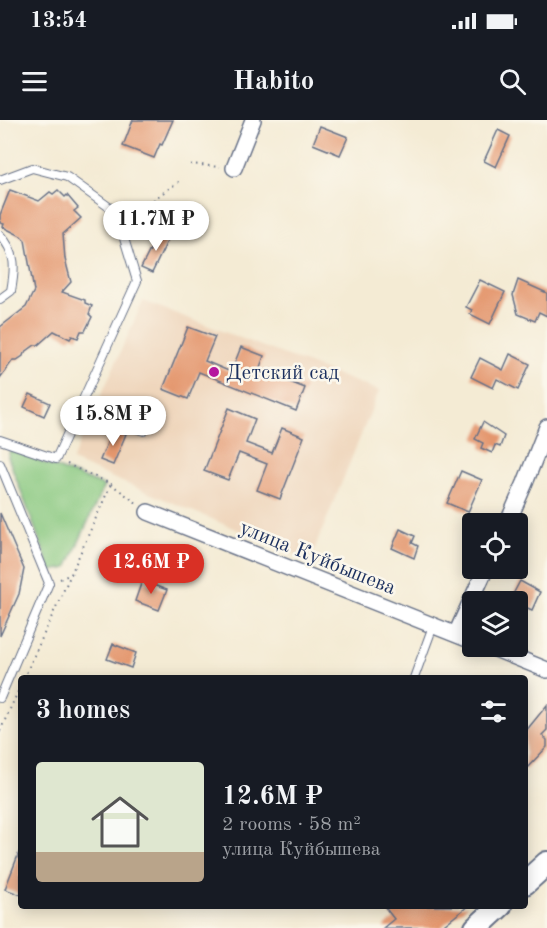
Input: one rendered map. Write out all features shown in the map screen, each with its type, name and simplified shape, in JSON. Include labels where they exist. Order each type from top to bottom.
[{"type":"street","points":[[234,168],[254,120]]},
{"type":"street","points":[[512,513],[547,427]]},
{"type":"street","name":"улица Куйбышева","points":[[148,512],[462,636]]},
{"type":"street","points":[[456,634],[481,579]]},
{"type":"street","points":[[515,657],[547,670]]},
{"type":"street","points":[[528,880],[547,863]]},
{"type":"street","points":[[476,928],[497,909]]},
{"type":"lane","points":[[0,180],[32,168],[68,177],[116,212],[137,281],[56,459],[0,440]]},
{"type":"lane","points":[[0,235],[6,242],[15,266],[11,291],[0,299]]},
{"type":"lane","points":[[80,407],[144,431]]},
{"type":"lane","points":[[0,464],[49,583],[0,698]]},
{"type":"lane","points":[[415,675],[433,626]]},
{"type":"path","points":[[190,164],[234,168]]},
{"type":"path","points":[[122,228],[157,197],[180,181]]},
{"type":"path","points":[[56,459],[111,484],[148,512]]},
{"type":"path","points":[[25,675],[111,484]]},
{"type":"path","points":[[49,583],[71,574]]},
{"type":"path","points":[[0,731],[18,692]]},
{"type":"shaded area","points":[[143,301],[379,391],[310,560],[72,461]]},
{"type":"green space","points":[[10,450],[104,486],[67,568],[51,571],[8,457]]},
{"type":"building","points":[[133,120],[173,120],[154,158],[123,146]]},
{"type":"building","points":[[320,126],[348,137],[340,155],[313,144]]},
{"type":"building","points":[[498,130],[510,136],[496,167],[484,161]]},
{"type":"building","points":[[10,190],[39,201],[50,192],[53,194],[58,190],[65,197],[67,195],[78,208],[74,211],[81,218],[63,234],[65,259],[71,282],[62,292],[85,300],[85,303],[92,306],[89,314],[92,317],[85,331],[81,331],[78,338],[72,336],[70,339],[54,331],[23,356],[13,360],[0,378],[0,327],[26,307],[34,291],[25,240],[0,223],[0,215]]},
{"type":"building","points":[[160,230],[170,235],[152,273],[141,268]]},
{"type":"building","points":[[480,280],[505,292],[490,324],[470,314],[472,310],[466,307]]},
{"type":"building","points":[[518,280],[547,293],[547,316],[539,312],[535,321],[518,314],[513,295]]},
{"type":"building","name":"Детский сад","points":[[188,327],[215,337],[205,361],[231,372],[241,347],[264,356],[259,370],[305,388],[296,411],[199,372],[188,399],[163,389]]},
{"type":"building","points":[[510,354],[530,364],[518,390],[497,379],[493,388],[471,377],[480,358],[503,370]]},
{"type":"building","points":[[30,394],[50,403],[44,416],[24,407]]},
{"type":"building","points":[[229,408],[255,419],[246,443],[272,453],[282,428],[304,437],[280,499],[257,490],[267,464],[239,453],[228,480],[204,471]]},
{"type":"building","points":[[483,422],[504,436],[500,447],[495,445],[492,453],[481,448],[483,443],[475,439]]},
{"type":"building","points":[[113,429],[126,434],[113,465],[100,460]]},
{"type":"building","points":[[461,471],[482,480],[468,512],[447,503]]},
{"type":"building","points":[[0,513],[24,569],[19,594],[0,636]]},
{"type":"building","points":[[400,529],[415,536],[412,543],[418,546],[414,558],[392,548]]},
{"type":"building","points":[[142,581],[167,590],[159,610],[135,601]]},
{"type":"building","points":[[520,581],[540,592],[532,610],[528,608],[528,591],[515,591]]},
{"type":"building","points":[[113,644],[136,653],[131,668],[107,659]]},
{"type":"building","points":[[547,705],[547,730],[542,735],[547,740],[547,747],[528,767],[528,728]]},
{"type":"building","points":[[18,855],[18,894],[5,889]]},
{"type":"building","points":[[386,909],[464,909],[440,928],[383,928],[394,919]]},
{"type":"place","name":"Детский сад","points":[[214,372]]}]
